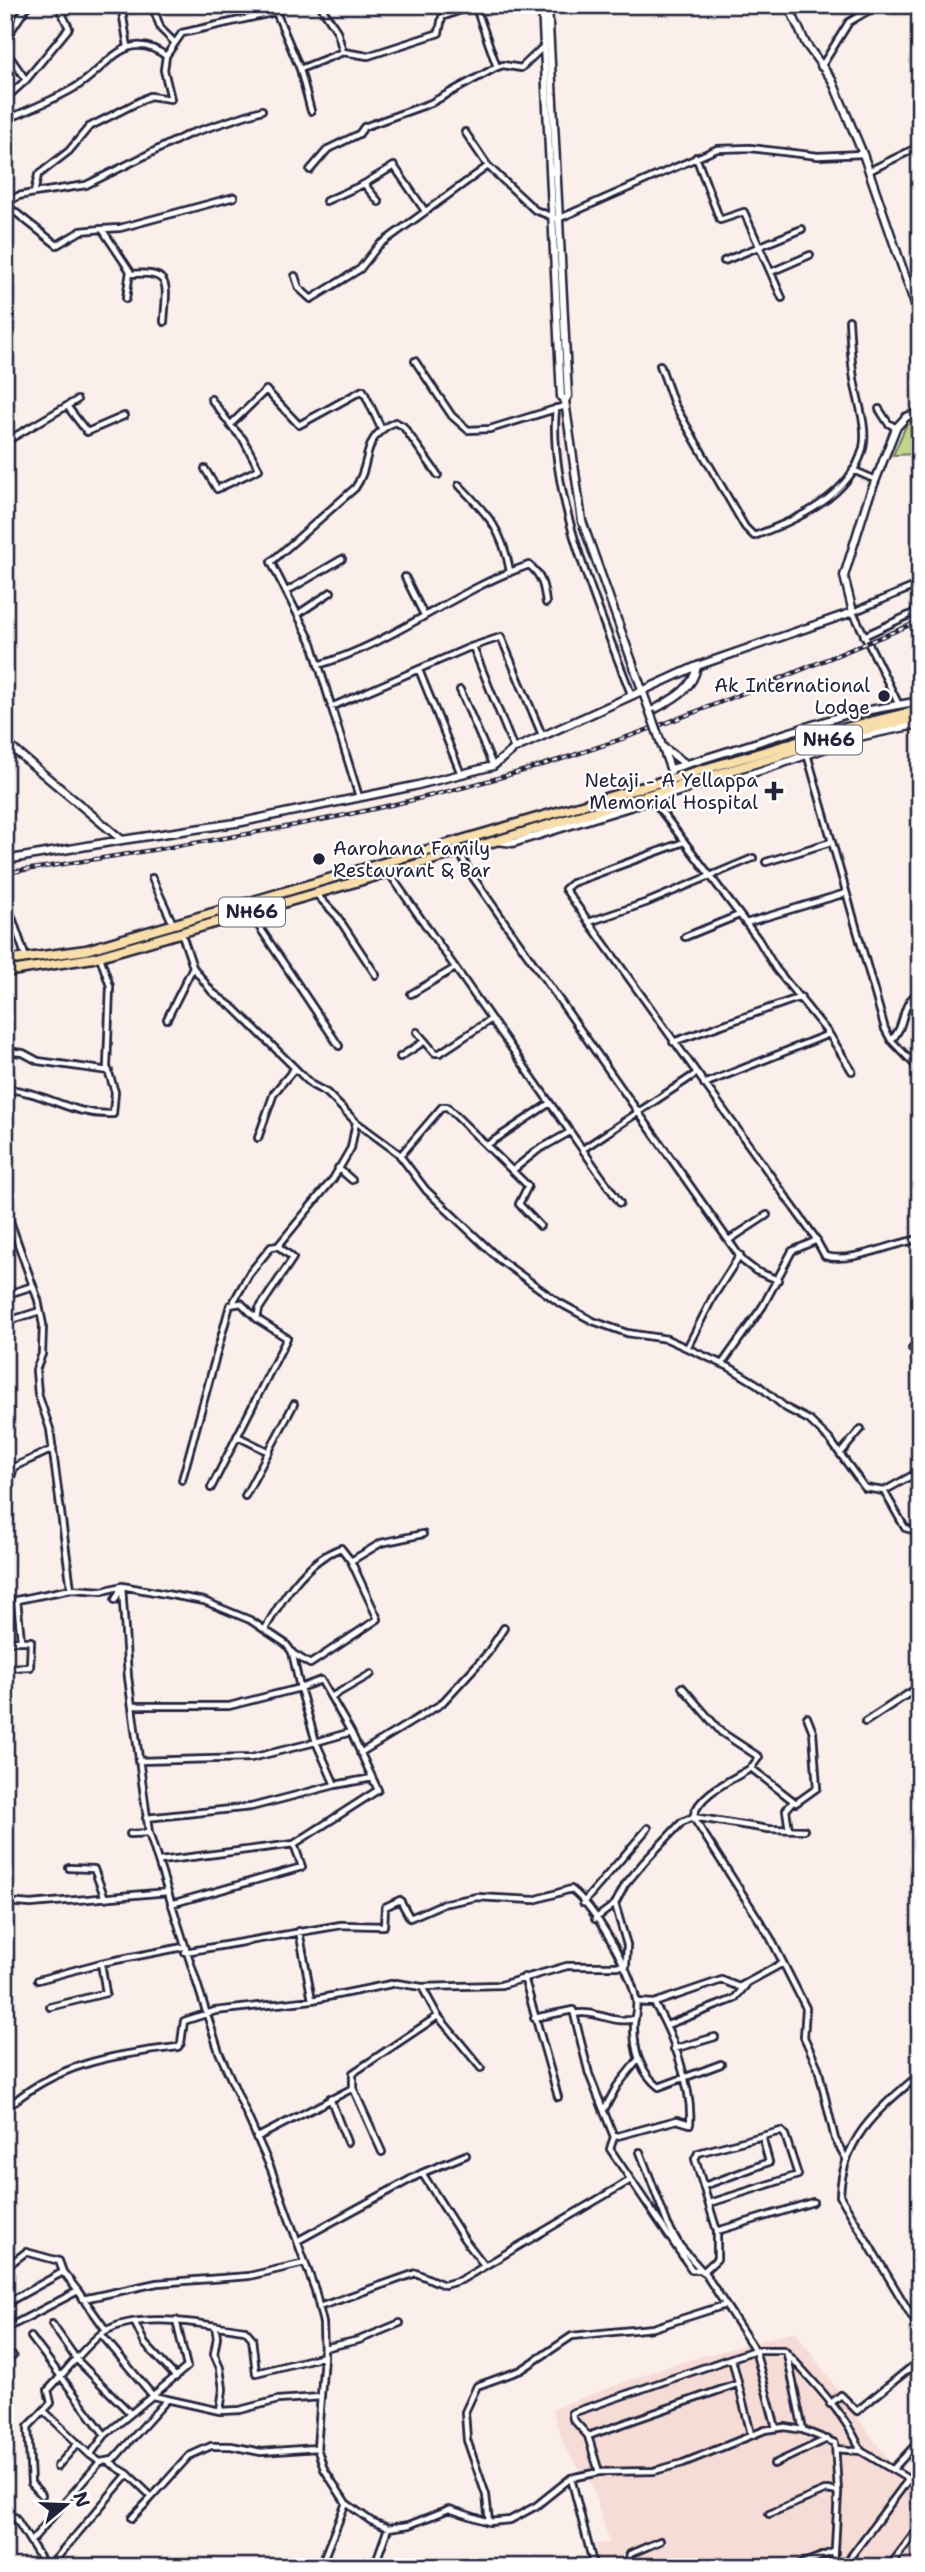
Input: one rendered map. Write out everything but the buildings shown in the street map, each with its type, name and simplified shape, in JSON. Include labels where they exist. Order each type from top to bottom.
[{"type":"highway","name":"NH66","points":[[739,763],[920,710]]},
{"type":"highway","name":"NH66","points":[[5,961],[86,950],[675,777],[920,717]]},
{"type":"highway","name":"NH66","points":[[5,972],[100,956],[651,798],[675,777]]},
{"type":"street","points":[[5,40],[29,5]]},
{"type":"street","points":[[5,99],[26,80],[69,28],[58,5]]},
{"type":"street","points":[[121,5],[128,47]]},
{"type":"street","points":[[152,5],[161,29],[175,43]]},
{"type":"street","points":[[34,193],[38,175],[69,151],[89,127],[150,96],[172,99],[164,70],[166,56],[182,33],[276,12],[283,5]]},
{"type":"street","points":[[320,5],[337,31],[343,52]]},
{"type":"street","points":[[300,69],[343,52],[368,56],[439,33],[442,17],[475,5],[497,67]]},
{"type":"street","points":[[542,5],[555,219]]},
{"type":"street","points":[[548,5],[561,397],[565,403],[582,522],[661,745],[675,777],[691,788]]},
{"type":"street","points":[[789,5],[797,27],[832,80],[863,154],[920,319]]},
{"type":"street","points":[[821,67],[849,22],[878,5]]},
{"type":"street","points":[[276,12],[300,69],[311,111]]},
{"type":"street","points":[[5,120],[77,87],[97,67],[128,47],[155,48],[166,56]]},
{"type":"street","points":[[310,170],[328,149],[359,134],[364,127],[431,103],[497,67],[521,68],[543,47]]},
{"type":"street","points":[[5,50],[26,80]]},
{"type":"street","points":[[234,197],[120,228],[81,231],[61,245],[57,245],[5,204],[18,196],[86,185],[189,134],[262,110]]},
{"type":"street","points":[[465,132],[488,166],[534,210],[555,219],[717,149],[738,148],[818,156],[863,154]]},
{"type":"street","points":[[869,171],[920,146]]},
{"type":"street","points":[[696,157],[720,220],[744,212],[782,298]]},
{"type":"street","points":[[326,201],[364,184],[394,166],[425,211]]},
{"type":"street","points":[[295,276],[299,288],[311,299],[359,269],[378,246],[488,166]]},
{"type":"street","points":[[364,184],[379,202]]},
{"type":"street","points":[[102,229],[125,261],[130,274],[126,299]]},
{"type":"street","points":[[724,261],[802,229]]},
{"type":"street","points":[[771,272],[810,255]]},
{"type":"street","points":[[130,274],[150,273],[163,277],[166,284],[164,322]]},
{"type":"street","points":[[907,286],[920,282]]},
{"type":"street","points":[[660,365],[674,404],[750,534],[764,532],[832,497],[853,470],[863,447],[864,433],[853,376],[849,320]]},
{"type":"street","points":[[415,361],[452,416],[468,430],[490,429],[565,403]]},
{"type":"street","points":[[230,425],[266,390],[299,425],[363,390],[382,430]]},
{"type":"street","points":[[205,469],[217,489],[259,469],[243,439],[211,399]]},
{"type":"street","points":[[5,442],[76,400]]},
{"type":"street","points":[[67,406],[87,432],[124,415]]},
{"type":"street","points":[[556,408],[555,450],[564,497],[591,588],[631,694]]},
{"type":"street","points":[[879,409],[888,423],[896,428]]},
{"type":"street","points":[[898,703],[853,612],[844,576],[896,428],[906,417],[920,412]]},
{"type":"street","points":[[359,797],[318,664],[298,614],[271,562],[355,488],[362,478],[368,448],[382,430],[395,422],[403,426],[438,475]]},
{"type":"street","points":[[853,470],[876,480]]},
{"type":"street","points":[[458,485],[493,520],[504,541],[510,571]]},
{"type":"street","points":[[287,591],[342,559]]},
{"type":"street","points":[[318,664],[365,648],[482,583],[529,565],[537,571],[544,586],[546,603]]},
{"type":"street","points":[[405,578],[424,615]]},
{"type":"street","points":[[5,860],[242,821],[493,766],[514,749],[641,689],[697,666],[853,612],[920,584]]},
{"type":"street","points":[[298,614],[331,592]]},
{"type":"street","points":[[864,636],[920,610]]},
{"type":"street","points":[[331,707],[501,637],[542,735]]},
{"type":"street","points":[[473,647],[514,749]]},
{"type":"street","points":[[650,712],[685,690],[695,678],[697,666]]},
{"type":"street","points":[[419,670],[461,774]]},
{"type":"street","points":[[460,690],[493,766]]},
{"type":"street","points":[[675,777],[686,764],[848,715],[898,703],[920,701]]},
{"type":"street","points":[[852,1071],[829,1034],[776,969],[740,914],[651,798],[920,724]]},
{"type":"street","points":[[5,743],[122,841]]},
{"type":"street","points":[[661,745],[686,764]]},
{"type":"street","points":[[807,753],[885,1029],[891,1040],[920,1070]]},
{"type":"street","points":[[492,831],[495,841]]},
{"type":"street","points":[[684,842],[566,886],[673,1042],[817,1240],[825,1256],[834,1258],[859,1255],[894,1243],[920,1239]]},
{"type":"street","points":[[766,862],[831,842]]},
{"type":"street","points":[[459,852],[470,873],[740,1255],[750,1268],[778,1280]]},
{"type":"street","points":[[589,922],[648,902],[753,858]]},
{"type":"street","points":[[388,872],[620,1203]]},
{"type":"street","points":[[152,878],[173,924]]},
{"type":"street","points":[[315,893],[337,916],[376,975]]},
{"type":"street","points":[[746,923],[846,893]]},
{"type":"street","points":[[5,897],[26,959]]},
{"type":"street","points":[[249,913],[339,1046]]},
{"type":"street","points":[[685,937],[740,914]]},
{"type":"street","points":[[181,932],[193,967],[212,992],[235,1009],[313,1085],[327,1093],[356,1122],[400,1156],[426,1190],[455,1214],[499,1260],[558,1302],[593,1321],[615,1329],[667,1339],[722,1364],[809,1420],[841,1454],[864,1488],[884,1491],[920,1471]]},
{"type":"street","points":[[5,1089],[21,1090],[90,1115],[113,1114],[115,1092],[108,1071],[110,986],[100,956]]},
{"type":"street","points":[[167,1019],[193,967]]},
{"type":"street","points":[[411,994],[455,968]]},
{"type":"street","points":[[891,1040],[896,1035],[905,1004],[920,992]]},
{"type":"street","points":[[673,1042],[801,997]]},
{"type":"street","points":[[417,1032],[435,1053],[440,1053],[490,1020]]},
{"type":"street","points":[[704,1084],[829,1034]]},
{"type":"street","points":[[400,1058],[425,1041]]},
{"type":"street","points":[[5,1051],[23,1053],[38,1061],[108,1071]]},
{"type":"street","points":[[258,1138],[274,1093],[295,1068]]},
{"type":"street","points":[[583,1149],[696,1073]]},
{"type":"street","points":[[487,1145],[550,1103]]},
{"type":"street","points":[[400,1156],[446,1106],[528,1186],[519,1204],[540,1226]]},
{"type":"street","points":[[182,1480],[230,1305],[249,1274],[271,1247],[278,1246],[338,1168],[351,1148],[356,1122]]},
{"type":"street","points":[[513,1170],[538,1150],[570,1132]]},
{"type":"street","points":[[338,1168],[352,1181]]},
{"type":"street","points":[[5,1207],[40,1311],[42,1354],[36,1370],[37,1382],[53,1449],[71,1589]]},
{"type":"street","points":[[729,1240],[767,1215]]},
{"type":"street","points":[[5,1228],[12,1226]]},
{"type":"street","points":[[722,1364],[778,1280],[792,1251],[817,1240]]},
{"type":"street","points":[[257,1319],[259,1309],[293,1258],[278,1246]]},
{"type":"street","points":[[687,1348],[713,1297],[740,1255]]},
{"type":"street","points":[[5,1295],[33,1286]]},
{"type":"street","points":[[211,1488],[287,1338],[257,1319],[241,1303],[234,1301]]},
{"type":"street","points":[[5,1322],[40,1311]]},
{"type":"street","points":[[912,1349],[920,1341]]},
{"type":"street","points":[[246,1496],[294,1404]]},
{"type":"street","points":[[841,1454],[861,1429]]},
{"type":"street","points":[[237,1436],[269,1452]]},
{"type":"street","points":[[5,1498],[14,1467],[53,1449]]},
{"type":"street","points":[[884,1491],[905,1528],[920,1532]]},
{"type":"street","points":[[351,1561],[382,1543],[423,1534]]},
{"type":"street","points":[[21,1640],[17,1600],[71,1589],[103,1591],[122,1587],[204,1601],[250,1620],[310,1664],[378,1619],[351,1561],[341,1548],[316,1563],[282,1599],[265,1629]]},
{"type":"street","points":[[115,1600],[122,1587]]},
{"type":"street","points":[[122,1587],[132,1706],[149,1833],[219,2053],[299,2240],[319,2307],[324,2357],[317,2448],[324,2469],[346,2503],[371,2521],[388,2528],[409,2525],[449,2510],[489,2522],[510,2520],[536,2506],[571,2478],[599,2472],[653,2470],[683,2463],[751,2434],[776,2428],[803,2430],[835,2443],[838,2492],[833,2552],[837,2566]]},
{"type":"street","points":[[360,1753],[441,1704],[487,1654],[504,1628]]},
{"type":"street","points":[[5,1641],[31,1642],[30,1667],[5,1668]]},
{"type":"street","points":[[292,1652],[316,1742],[335,1785]]},
{"type":"street","points":[[331,1697],[371,1674]]},
{"type":"street","points":[[132,1706],[229,1706],[321,1680],[351,1732],[378,1790],[294,1844],[160,1861]]},
{"type":"street","points":[[865,1722],[920,1686]]},
{"type":"street","points":[[682,1687],[721,1731],[759,1757],[751,1768],[716,1789],[695,1811],[693,1817]]},
{"type":"street","points":[[789,1830],[786,1810],[793,1802],[803,1800],[817,1788],[813,1732],[807,1717]]},
{"type":"street","points":[[138,1760],[251,1758],[351,1732]]},
{"type":"street","points":[[751,1768],[793,1802]]},
{"type":"street","points":[[146,1818],[251,1807],[372,1778]]},
{"type":"street","points":[[693,1817],[770,1937],[806,2008],[804,2037],[818,2068],[835,2139],[848,2160]]},
{"type":"street","points":[[595,1919],[615,1904],[625,1885],[682,1822],[693,1817],[804,1830]]},
{"type":"street","points":[[583,1903],[648,1828]]},
{"type":"street","points":[[130,1834],[149,1833]]},
{"type":"street","points":[[171,1904],[302,1867],[294,1844]]},
{"type":"street","points":[[69,1868],[94,1868],[105,1898]]},
{"type":"street","points":[[38,1980],[101,1963],[299,1931],[341,1925],[384,1926],[385,1907],[400,1900],[409,1918],[442,1904],[477,1897],[534,1900],[571,1889],[626,1966],[637,2002],[637,2062],[649,2079],[659,2087],[721,2064]]},
{"type":"street","points":[[5,1902],[31,1904],[168,1892]]},
{"type":"street","points":[[615,1904],[627,1945],[626,1966]]},
{"type":"street","points":[[299,1931],[312,2000]]},
{"type":"street","points":[[50,2007],[106,1993],[101,1963]]},
{"type":"street","points":[[637,2002],[654,2003],[722,1980],[739,1987],[783,1964]]},
{"type":"street","points":[[5,2110],[56,2073],[121,2053],[178,2047],[184,2021],[207,2013],[312,2000],[396,1983],[422,1987],[501,1985],[567,1966],[626,1966]]},
{"type":"street","points":[[524,1977],[558,2097]]},
{"type":"street","points":[[667,2025],[734,1999],[746,1985]]},
{"type":"street","points":[[422,1987],[438,2016],[481,2068]]},
{"type":"street","points":[[614,2137],[677,2120],[690,2124],[690,2101],[667,2025],[654,2003]]},
{"type":"street","points":[[534,2018],[573,2010],[589,2074],[605,2108],[614,2137],[610,2149],[677,2252],[692,2270],[701,2271],[717,2259],[717,2231],[695,2159],[698,2153],[781,2131],[785,2135],[798,2175],[710,2203]]},
{"type":"street","points":[[574,2014],[593,2012],[611,2020],[635,2019]]},
{"type":"street","points":[[382,2152],[353,2088],[354,2073],[438,2016]]},
{"type":"street","points":[[674,2049],[715,2037]]},
{"type":"street","points":[[605,2108],[617,2086],[637,2062]]},
{"type":"street","points":[[920,2074],[871,2116],[851,2147],[840,2196],[920,2330]]},
{"type":"street","points":[[256,2137],[353,2088]]},
{"type":"street","points":[[330,2098],[347,2142]]},
{"type":"street","points":[[704,2186],[769,2162],[762,2136]]},
{"type":"street","points":[[640,2152],[668,2225],[755,2350],[776,2428]]},
{"type":"street","points":[[299,2240],[422,2173],[466,2155]]},
{"type":"street","points":[[422,2173],[464,2239],[485,2266]]},
{"type":"street","points":[[319,2307],[416,2273],[444,2285],[461,2280],[629,2181]]},
{"type":"street","points":[[717,2231],[813,2202]]},
{"type":"street","points":[[5,2268],[26,2252],[59,2261],[63,2272],[104,2332],[153,2396],[220,2411],[240,2410],[278,2400],[321,2397]]},
{"type":"street","points":[[83,2299],[157,2283],[249,2276],[305,2263]]},
{"type":"street","points":[[5,2304],[63,2272]]},
{"type":"street","points":[[5,2329],[78,2291]]},
{"type":"street","points":[[489,2522],[486,2495],[467,2440],[466,2412],[477,2386],[521,2370],[572,2336],[653,2328],[725,2305]]},
{"type":"street","points":[[42,2495],[31,2483],[28,2427],[51,2403],[48,2390],[104,2332],[135,2322],[176,2320],[245,2330],[252,2338],[256,2373],[324,2357]]},
{"type":"street","points":[[90,2455],[105,2435],[187,2367],[176,2320]]},
{"type":"street","points":[[135,2322],[145,2344],[176,2376]]},
{"type":"street","points":[[324,2348],[359,2340],[400,2323]]},
{"type":"street","points":[[51,2324],[77,2360],[130,2413]]},
{"type":"street","points":[[215,2326],[214,2354],[220,2368],[223,2389],[220,2411]]},
{"type":"street","points":[[32,2337],[105,2435]]},
{"type":"street","points":[[599,2472],[588,2437],[573,2419],[572,2413],[755,2350],[778,2349],[787,2353],[814,2381],[857,2439],[861,2451]]},
{"type":"street","points":[[787,2353],[803,2430]]},
{"type":"street","points":[[5,2359],[13,2356]]},
{"type":"street","points":[[732,2359],[751,2434]]},
{"type":"street","points":[[830,2404],[841,2395],[857,2411],[920,2360]]},
{"type":"street","points":[[588,2437],[737,2384]]},
{"type":"street","points":[[31,2541],[100,2462],[113,2460],[167,2400]]},
{"type":"street","points":[[44,2411],[100,2462]]},
{"type":"street","points":[[774,2464],[827,2439]]},
{"type":"street","points":[[894,2468],[920,2440]]},
{"type":"street","points":[[57,2468],[78,2444]]},
{"type":"street","points":[[132,2518],[189,2456],[199,2449],[222,2445],[261,2452],[317,2448]]},
{"type":"street","points":[[836,2449],[861,2451],[894,2468],[920,2486]]},
{"type":"street","points":[[107,2461],[128,2474],[152,2497]]},
{"type":"street","points":[[15,2517],[48,2567],[128,2474]]},
{"type":"street","points":[[571,2478],[594,2567]]},
{"type":"street","points":[[837,2566],[908,2480]]},
{"type":"street","points":[[769,2514],[827,2490],[838,2492]]},
{"type":"street","points":[[320,2567],[346,2503]]},
{"type":"street","points":[[889,2567],[920,2526]]},
{"type":"street","points":[[374,2567],[388,2528]]},
{"type":"street","points":[[627,2567],[631,2554],[660,2540]]},
{"type":"street","points":[[793,2567],[833,2552]]},
{"type":"shaded area","points":[[795,2331],[890,2462],[920,2482],[920,2567],[599,2567],[596,2543],[610,2544],[591,2484],[565,2449],[552,2409],[670,2365]]},
{"type":"green space","points":[[920,417],[920,454],[893,455],[909,419]]},
{"type":"railway","points":[[5,873],[279,828],[347,815],[482,782],[549,763],[643,731],[920,621]]},
{"type":"place","name":"Ak International Lodge","points":[[884,696]]},
{"type":"place","name":"Netaji - A Yellappa Memorial Hospital","points":[[774,791]]},
{"type":"place","name":"Aarohana Family Restaurant & Bar","points":[[319,859]]}]
